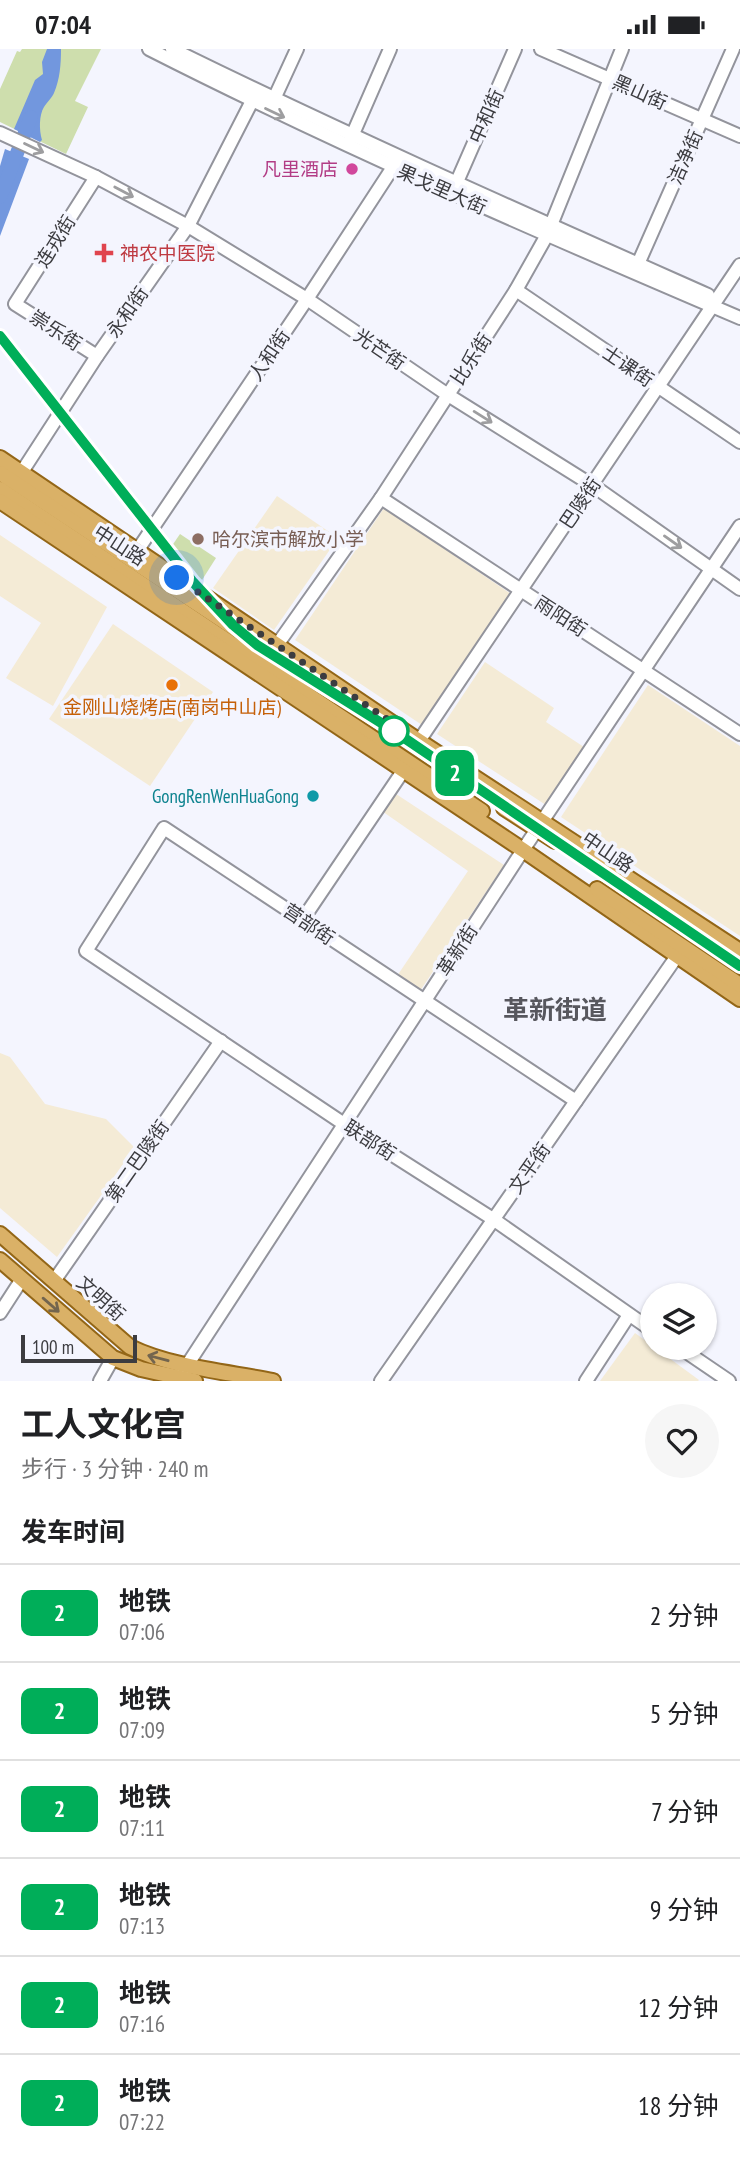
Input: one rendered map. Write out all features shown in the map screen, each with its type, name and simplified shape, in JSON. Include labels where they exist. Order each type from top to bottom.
[{"type":"main road","points":[[0,458],[18,477],[137,551],[540,826],[740,951]]},
{"type":"main road","name":"中山路","points":[[0,473],[18,477],[740,963]]},
{"type":"main road","name":"中山路","points":[[0,489],[278,674],[526,846],[740,985]]},
{"type":"main road","points":[[0,501],[403,771],[526,846],[740,999]]},
{"type":"main road","name":"文明街","points":[[0,1234],[130,1347],[143,1354],[273,1381]]},
{"type":"main road","name":"文明街","points":[[0,1260],[113,1358],[141,1369],[195,1381]]},
{"type":"street","name":"果戈里大街","points":[[149,49],[252,101],[350,141],[715,303],[740,309]]},
{"type":"street","name":"果戈里大街","points":[[173,49],[274,99],[350,141]]},
{"type":"street","points":[[274,99],[297,49]]},
{"type":"street","points":[[350,141],[390,49]]},
{"type":"street","name":"中和街","points":[[456,184],[515,49]]},
{"type":"street","name":"黑山街","points":[[541,49],[740,136]]},
{"type":"street","name":"比乐街","points":[[277,645],[382,498],[516,290],[549,230],[622,49]]},
{"type":"street","name":"洁净街","points":[[638,264],[733,49]]},
{"type":"street","name":"永和街","points":[[18,477],[97,356],[188,226],[252,101]]},
{"type":"street","name":"光芒街","points":[[2,134],[96,177],[188,226],[307,299],[448,395],[592,485],[740,589]]},
{"type":"street","name":"果戈里大街","points":[[396,162],[456,184],[549,230],[638,264],[740,318]]},
{"type":"street","name":"人和街","points":[[137,551],[396,162]]},
{"type":"street","name":"连戎街","points":[[15,304],[96,177]]},
{"type":"street","name":"巴陵街","points":[[419,741],[740,265]]},
{"type":"street","name":"士课街","points":[[516,290],[740,442]]},
{"type":"street","name":"崇乐街","points":[[15,304],[97,356]]},
{"type":"street","name":"雨阳街","points":[[382,498],[740,734]]},
{"type":"street","name":"革新街","points":[[179,1378],[526,846],[740,526]]},
{"type":"street","points":[[303,919],[403,771]]},
{"type":"street","name":"营部街","points":[[86,951],[164,828],[576,1101]]},
{"type":"street","name":"联部街","points":[[86,951],[344,1123],[494,1219],[640,1322]]},
{"type":"street","name":"文平街","points":[[381,1381],[677,956]]},
{"type":"street","name":"第二巴陵街","points":[[54,1281],[221,1041]]},
{"type":"street","points":[[0,1313],[22,1279]]},
{"type":"street","points":[[586,1381],[629,1315]]},
{"type":"street","points":[[100,1381],[113,1358]]},
{"type":"street","points":[[698,1360],[729,1381]]},
{"type":"shaded area","points":[[277,496],[338,538],[274,630],[213,588]]},
{"type":"shaded area","points":[[384,508],[511,594],[422,725],[295,640]]},
{"type":"shaded area","points":[[0,535],[107,607],[53,706],[6,678],[41,623],[0,596]]},
{"type":"shaded area","points":[[113,624],[213,692],[150,786],[49,719]]},
{"type":"shaded area","points":[[485,662],[554,708],[546,722],[587,749],[549,807],[437,734]]},
{"type":"shaded area","points":[[648,685],[740,746],[740,936],[561,817]]},
{"type":"shaded area","points":[[393,792],[504,865],[420,991],[397,976],[468,871],[379,809]]},
{"type":"shaded area","points":[[0,1053],[10,1057],[45,1104],[106,1119],[135,1148],[57,1257],[0,1208]]},
{"type":"shaded area","points":[[635,1333],[640,1337],[640,1360],[672,1360],[699,1380],[698,1381],[600,1381]]},
{"type":"green space","points":[[101,49],[75,101],[88,107],[66,154],[0,122],[0,89],[17,51]]},
{"type":"green space","points":[[180,534],[216,558],[202,580],[165,556]]},
{"type":"water","points":[[47,49],[61,49],[60,66],[54,93],[41,114],[40,142],[14,129],[35,80],[43,74],[42,62]]},
{"type":"water","points":[[5,149],[29,159],[0,236],[0,166]]},
{"type":"waterway","points":[[0,197],[31,117]]},
{"type":"metro line","name":"2","points":[[0,336],[205,597],[233,625],[257,645],[394,731],[740,966]]},
{"type":"place","name":"凡里酒店","points":[[352,169]]},
{"type":"place","name":"神农中医院","points":[[104,253]]},
{"type":"place","name":"哈尔滨市解放小学","points":[[198,539]]},
{"type":"place","name":"金刚山烧烤店(南岗中山店)","points":[[172,685]]},
{"type":"place","name":"GongRenWenHuaGong","points":[[313,796]]},
{"type":"district","name":"革新街道","points":[[555,1009]]},
{"type":"route","points":[[177,578],[399,727],[394,731]]}]
